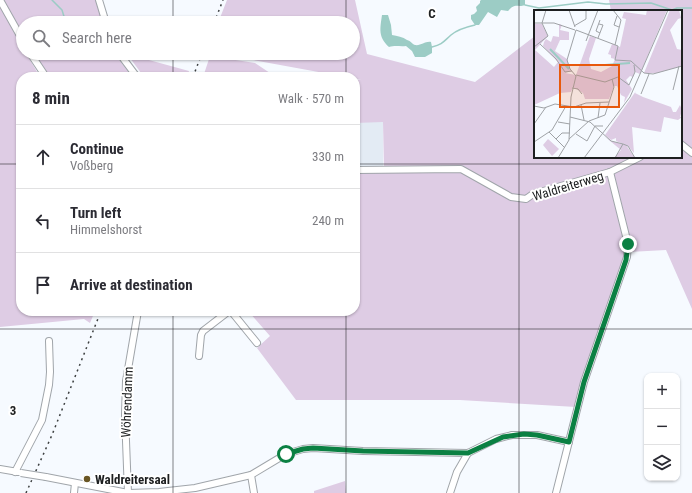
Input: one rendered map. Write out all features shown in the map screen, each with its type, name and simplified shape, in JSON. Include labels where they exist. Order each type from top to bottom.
[{"type":"street","points":[[0,0],[16,29]]},
{"type":"street","points":[[99,0],[104,16]]},
{"type":"street","points":[[35,60],[43,72]]},
{"type":"street","points":[[124,60],[133,72]]},
{"type":"street","points":[[682,145],[692,153]]},
{"type":"street","name":"Waldreiterweg","points":[[360,170],[461,169],[511,197],[526,199],[533,194],[610,172],[638,158]]},
{"type":"street","points":[[556,493],[584,382],[627,257],[628,244],[610,172]]},
{"type":"street","name":"Wöhrendamm","points":[[128,493],[126,381],[137,316]]},
{"type":"street","points":[[199,356],[201,335],[203,331],[223,316]]},
{"type":"street","points":[[234,316],[257,343]]},
{"type":"street","points":[[18,472],[42,420],[49,385],[49,341]]},
{"type":"street","points":[[0,469],[128,493],[159,492],[196,488],[251,476],[271,462],[286,454],[303,449],[313,448],[363,451],[468,453],[496,439],[512,435],[537,435],[569,442]]},
{"type":"street","points":[[450,493],[457,472],[468,453]]},
{"type":"street","points":[[251,476],[254,493]]},
{"type":"street","points":[[74,493],[75,483]]},
{"type":"shaded area","points":[[0,0],[96,0],[101,16],[16,16],[16,60],[30,60],[37,72],[16,72],[16,316],[93,316],[90,323],[84,319],[0,327]]},
{"type":"shaded area","points":[[227,0],[355,0],[359,16],[221,16]]},
{"type":"shaded area","points":[[481,0],[525,0],[525,5],[515,6],[508,11],[501,10],[497,17],[488,12],[479,25],[475,25],[471,19],[471,15],[477,11],[476,7]]},
{"type":"shaded area","points":[[609,0],[692,0],[692,309],[666,250],[629,252],[576,407],[460,400],[296,400],[257,348],[270,336],[252,316],[360,316],[360,171],[384,171],[383,122],[360,123],[360,72],[319,72],[253,60],[360,60],[360,22],[367,54],[475,82],[534,37],[534,158],[682,158],[682,10],[611,10]]},
{"type":"shaded area","points":[[382,15],[388,15],[392,35],[404,38],[415,45],[431,42],[432,53],[425,57],[415,57],[412,51],[406,46],[389,47],[381,36],[380,29]]},
{"type":"shaded area","points":[[39,60],[119,60],[128,72],[47,72]]},
{"type":"shaded area","points":[[131,60],[149,60],[189,71],[189,72],[140,72]]},
{"type":"shaded area","points":[[209,60],[236,60],[255,63],[268,72],[205,72]]},
{"type":"shaded area","points":[[360,122],[383,122],[383,167],[360,167]]},
{"type":"shaded area","points":[[345,481],[346,493],[314,493],[314,491]]},
{"type":"waterway","points":[[52,0],[62,10],[64,16]]},
{"type":"waterway","points":[[525,5],[539,8],[588,2],[606,4],[651,3],[672,10],[677,8],[692,8]]},
{"type":"waterway","points":[[432,47],[441,44],[456,31],[475,25]]},
{"type":"railway","points":[[217,16],[223,0]]},
{"type":"railway","points":[[195,72],[199,60]]},
{"type":"railway","points":[[26,493],[52,435],[99,316]]},
{"type":"place","name":"Waldreitersaal","points":[[87,479]]},
{"type":"route","points":[[286,454],[313,448],[363,451],[468,453],[496,439],[524,434],[537,435],[569,442],[584,382],[627,257],[628,244]]}]
